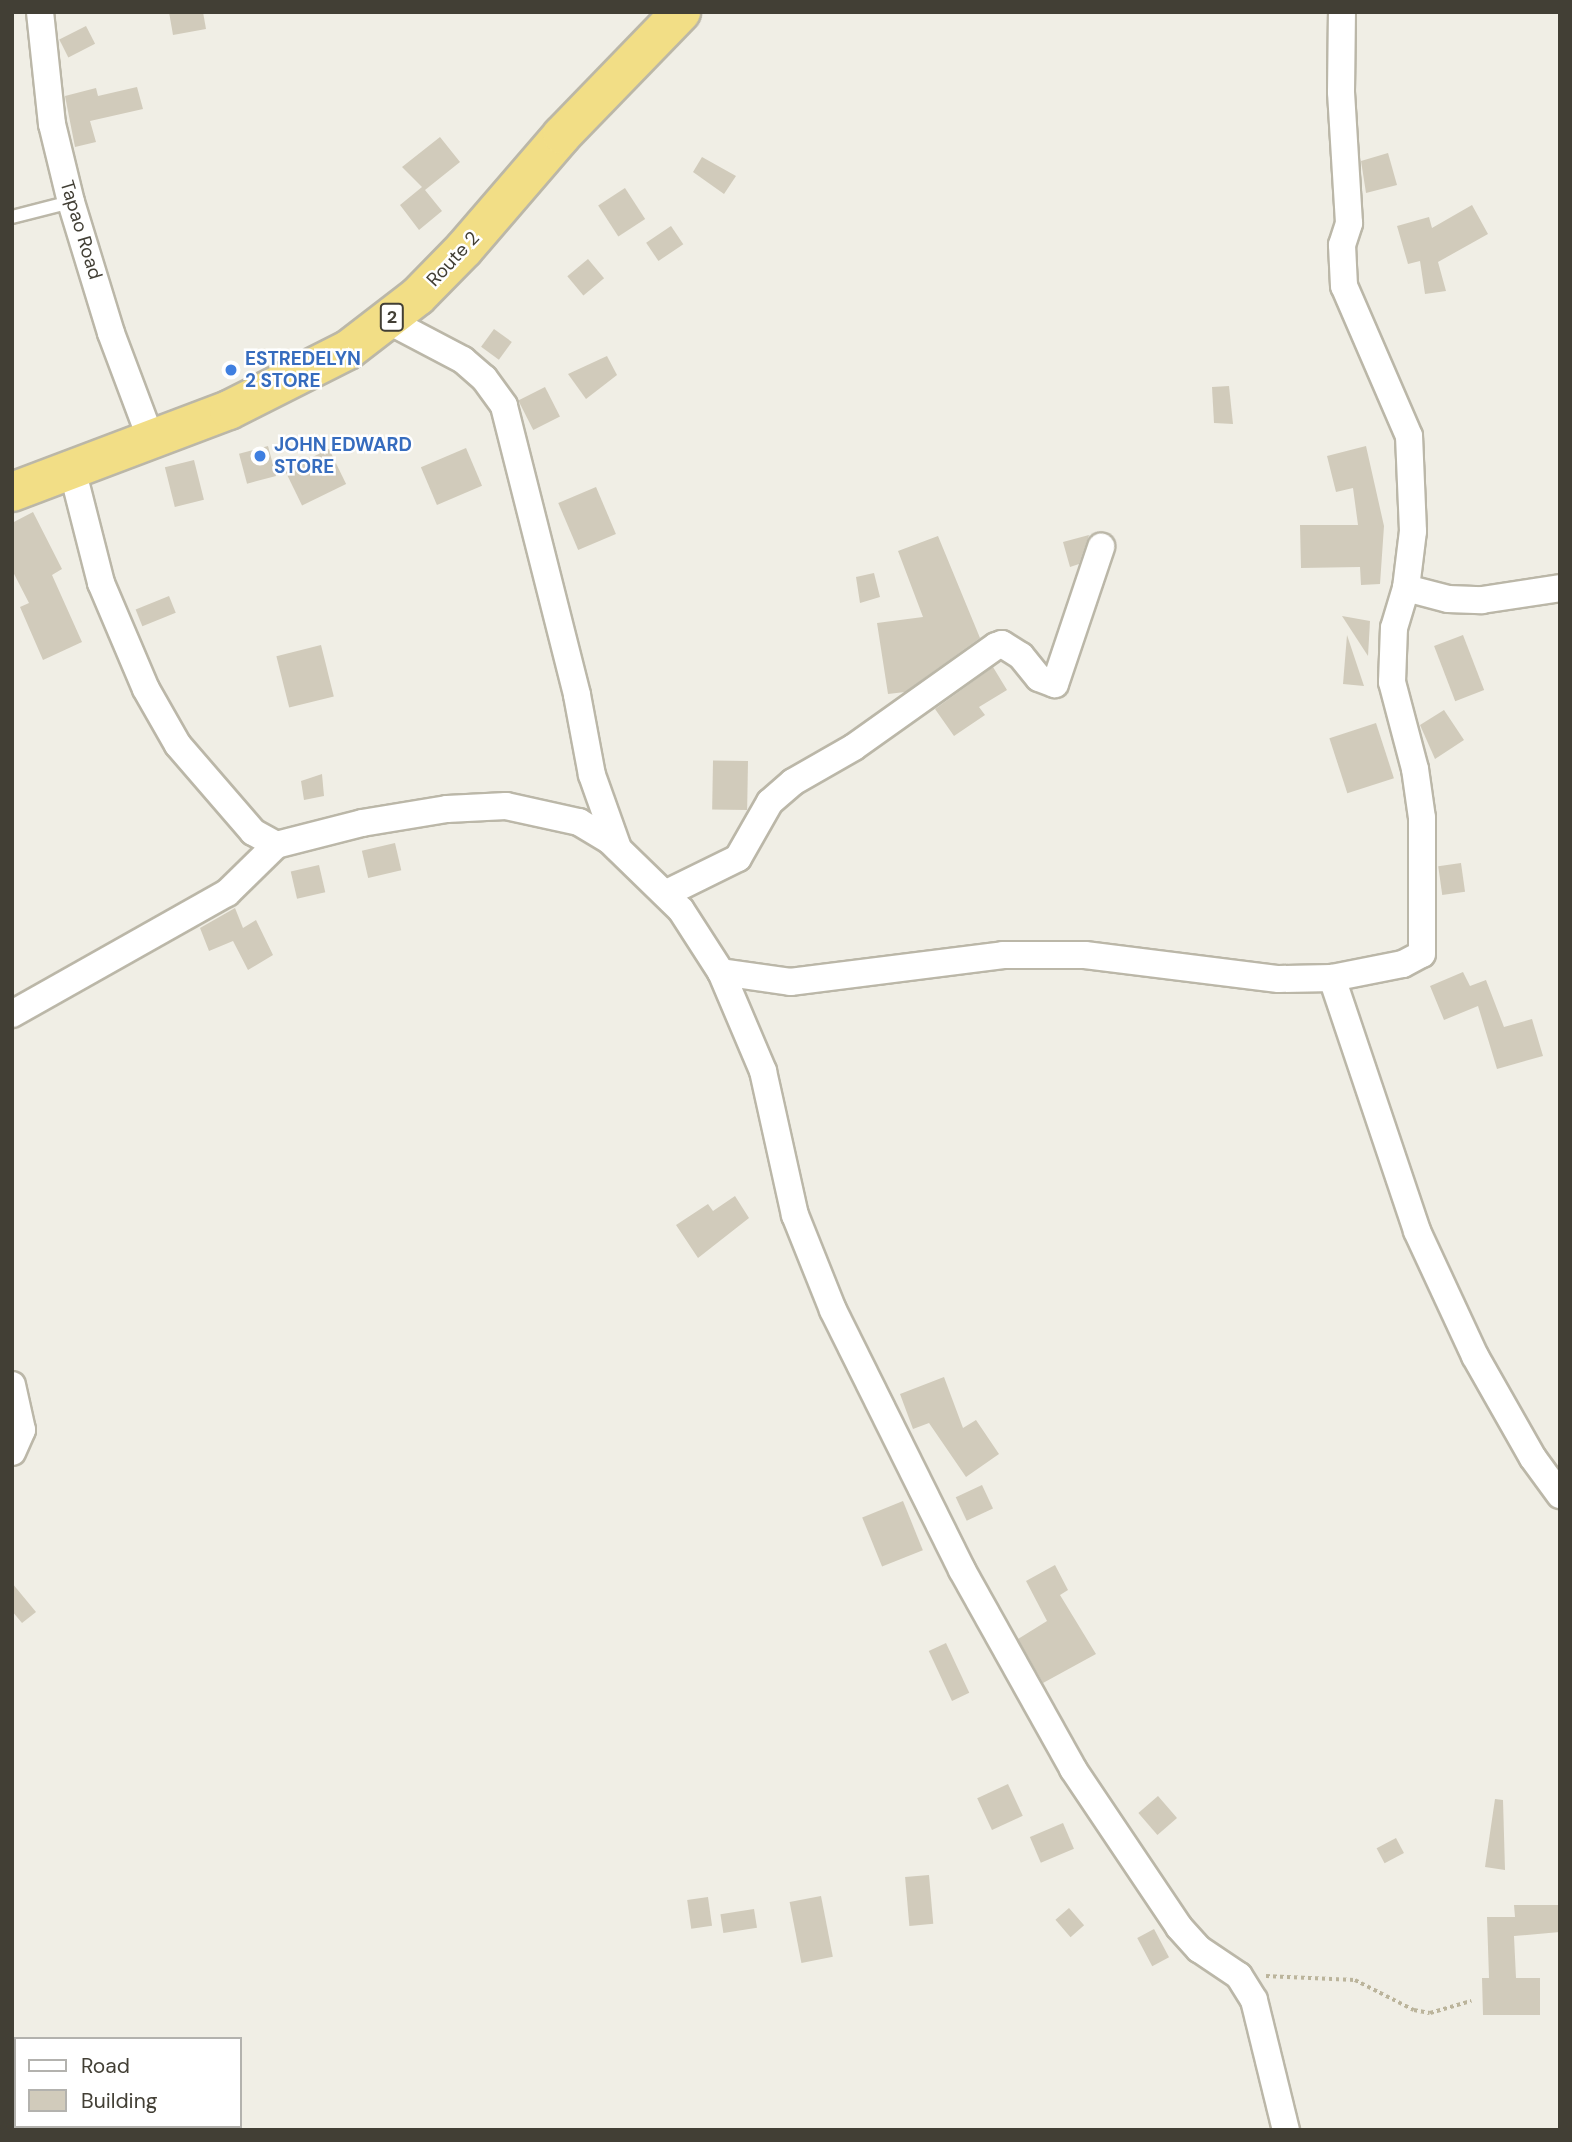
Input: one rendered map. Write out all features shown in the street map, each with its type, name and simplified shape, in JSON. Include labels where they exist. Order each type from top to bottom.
[{"type":"highway","name":"Route 2","points":[[12,492],[152,442],[283,385],[348,350],[387,320],[464,249],[562,135],[681,12]]},
{"type":"street","name":"Tapao Road","points":[[40,12],[52,124],[71,202],[111,333],[152,442]]},
{"type":"street","points":[[721,972],[790,982],[1003,955],[1085,955],[1279,979],[1332,978],[1417,959],[1424,948],[1422,818],[1415,769],[1392,682],[1394,628],[1406,587],[1413,531],[1409,436],[1362,334],[1342,270],[1349,223],[1341,92],[1342,12]]},
{"type":"street","points":[[387,320],[463,360],[484,378],[504,405],[578,695],[592,775],[618,848]]},
{"type":"street","points":[[72,469],[102,583],[146,689],[195,766],[253,832],[276,845]]},
{"type":"street","points":[[667,893],[738,858],[770,802],[793,782],[853,747],[996,646],[1008,647],[1039,678],[1055,684],[1101,547]]},
{"type":"street","points":[[1406,587],[1448,599],[1482,600],[1560,588]]},
{"type":"street","points":[[12,1014],[227,893],[276,845],[362,823],[485,805],[579,822],[618,848],[667,893],[721,972],[763,1071],[792,1203],[814,1270],[962,1570],[1073,1769],[1179,1927],[1199,1949],[1239,1976],[1254,2000],[1268,2043],[1286,2130]]},
{"type":"street","points":[[1332,978],[1417,1231],[1475,1356],[1533,1458],[1560,1495]]},
{"type":"street","points":[[12,1385],[22,1430],[12,1452]]},
{"type":"lane","points":[[12,217],[71,202]]},
{"type":"path","points":[[1239,1976],[1355,1980],[1414,2010],[1430,2013],[1471,2001]]},
{"type":"building","points":[[169,12],[203,12],[206,29],[173,35]]},
{"type":"building","points":[[86,26],[95,44],[68,57],[59,40]]},
{"type":"building","points":[[137,87],[143,109],[90,121],[96,142],[75,147],[65,96],[96,88],[98,96]]},
{"type":"building","points":[[440,137],[460,162],[425,190],[442,211],[419,230],[400,205],[422,187],[402,167]]},
{"type":"building","points":[[1388,153],[1397,185],[1366,193],[1361,161]]},
{"type":"building","points":[[702,157],[736,176],[724,194],[693,172]]},
{"type":"building","points":[[625,188],[645,219],[618,236],[598,205]]},
{"type":"building","points":[[1472,205],[1488,234],[1438,262],[1446,291],[1425,294],[1420,261],[1408,264],[1397,226],[1429,217],[1432,228]]},
{"type":"building","points":[[671,226],[683,244],[658,261],[646,243]]},
{"type":"building","points":[[588,259],[604,278],[583,296],[567,276]]},
{"type":"building","points":[[494,329],[512,342],[499,360],[481,347]]},
{"type":"building","points":[[607,356],[617,375],[586,399],[568,374]]},
{"type":"building","points":[[1229,386],[1233,424],[1214,423],[1212,387]]},
{"type":"building","points":[[545,387],[560,416],[533,430],[518,401]]},
{"type":"building","points":[[268,446],[276,476],[247,484],[239,454]]},
{"type":"building","points":[[1366,446],[1384,526],[1380,584],[1361,585],[1360,567],[1301,568],[1300,525],[1358,525],[1353,488],[1336,492],[1327,456]]},
{"type":"building","points":[[466,448],[482,486],[437,505],[421,467]]},
{"type":"building","points":[[329,449],[346,484],[302,506],[285,470]]},
{"type":"building","points":[[194,460],[204,500],[175,507],[165,467]]},
{"type":"building","points":[[596,487],[616,534],[578,550],[558,503]]},
{"type":"building","points":[[33,512],[62,569],[52,575],[82,642],[43,660],[20,607],[29,603],[12,570],[12,523]]},
{"type":"building","points":[[1089,535],[1079,564],[1070,567],[1063,542]]},
{"type":"building","points":[[938,536],[980,638],[905,692],[888,694],[877,623],[923,617],[898,551]]},
{"type":"building","points":[[874,573],[880,597],[860,603],[856,577]]},
{"type":"building","points":[[169,596],[176,613],[142,626],[136,609]]},
{"type":"building","points":[[1342,616],[1370,621],[1368,656]]},
{"type":"building","points":[[1347,635],[1364,686],[1343,684]]},
{"type":"building","points":[[1463,635],[1484,690],[1455,701],[1434,646]]},
{"type":"building","points":[[321,645],[334,696],[289,708],[276,656]]},
{"type":"building","points":[[993,667],[1007,690],[979,707],[985,715],[954,736],[935,709]]},
{"type":"building","points":[[1444,710],[1464,740],[1435,759],[1420,725]]},
{"type":"building","points":[[1376,723],[1394,778],[1347,793],[1329,738]]},
{"type":"building","points":[[713,760],[748,761],[747,810],[712,809]]},
{"type":"building","points":[[322,774],[324,796],[304,800],[301,781]]},
{"type":"building","points":[[395,843],[401,870],[368,878],[362,851]]},
{"type":"building","points":[[1461,863],[1465,892],[1442,895],[1438,866]]},
{"type":"building","points":[[319,865],[325,892],[297,899],[291,872]]},
{"type":"building","points":[[235,908],[243,928],[256,920],[273,955],[248,970],[233,941],[209,951],[200,928]]},
{"type":"building","points":[[1463,972],[1470,986],[1486,980],[1504,1027],[1532,1019],[1543,1056],[1497,1069],[1478,1006],[1444,1020],[1430,986]]},
{"type":"building","points":[[735,1196],[749,1218],[698,1258],[676,1225],[708,1204],[713,1211]]},
{"type":"building","points":[[944,1377],[963,1428],[976,1420],[999,1454],[966,1477],[929,1423],[913,1429],[900,1394]]},
{"type":"building","points":[[982,1485],[993,1509],[967,1521],[956,1497]]},
{"type":"building","points":[[903,1501],[923,1550],[882,1567],[862,1517]]},
{"type":"building","points":[[1055,1565],[1068,1590],[1060,1595],[1096,1654],[1043,1683],[1018,1639],[1047,1621],[1026,1581]]},
{"type":"building","points":[[12,1583],[36,1612],[22,1623],[12,1611]]},
{"type":"building","points":[[946,1643],[969,1693],[952,1701],[929,1651]]},
{"type":"building","points":[[1008,1784],[1023,1816],[992,1830],[977,1798]]},
{"type":"building","points":[[1158,1796],[1177,1818],[1157,1835],[1138,1813]]},
{"type":"building","points":[[1495,1799],[1503,1800],[1505,1870],[1485,1867]]},
{"type":"building","points":[[1063,1823],[1074,1849],[1041,1863],[1030,1837]]},
{"type":"building","points":[[1396,1838],[1404,1853],[1385,1863],[1377,1848]]},
{"type":"building","points":[[929,1875],[933,1924],[909,1926],[905,1877]]},
{"type":"building","points":[[821,1896],[833,1957],[801,1963],[790,1902]]},
{"type":"building","points":[[708,1897],[712,1926],[691,1929],[687,1900]]},
{"type":"building","points":[[1514,1905],[1560,1905],[1560,1932],[1514,1936],[1516,1978],[1540,1978],[1540,2015],[1483,2015],[1482,1978],[1489,1978],[1487,1917],[1515,1917]]},
{"type":"building","points":[[1069,1908],[1084,1925],[1071,1937],[1055,1920]]},
{"type":"building","points":[[754,1909],[757,1928],[723,1933],[720,1914]]},
{"type":"building","points":[[1154,1929],[1169,1957],[1152,1966],[1137,1938]]},
{"type":"place","name":"ESTREDELYN 2 STORE","points":[[231,370]]},
{"type":"place","name":"JOHN EDWARD STORE","points":[[260,456]]}]
